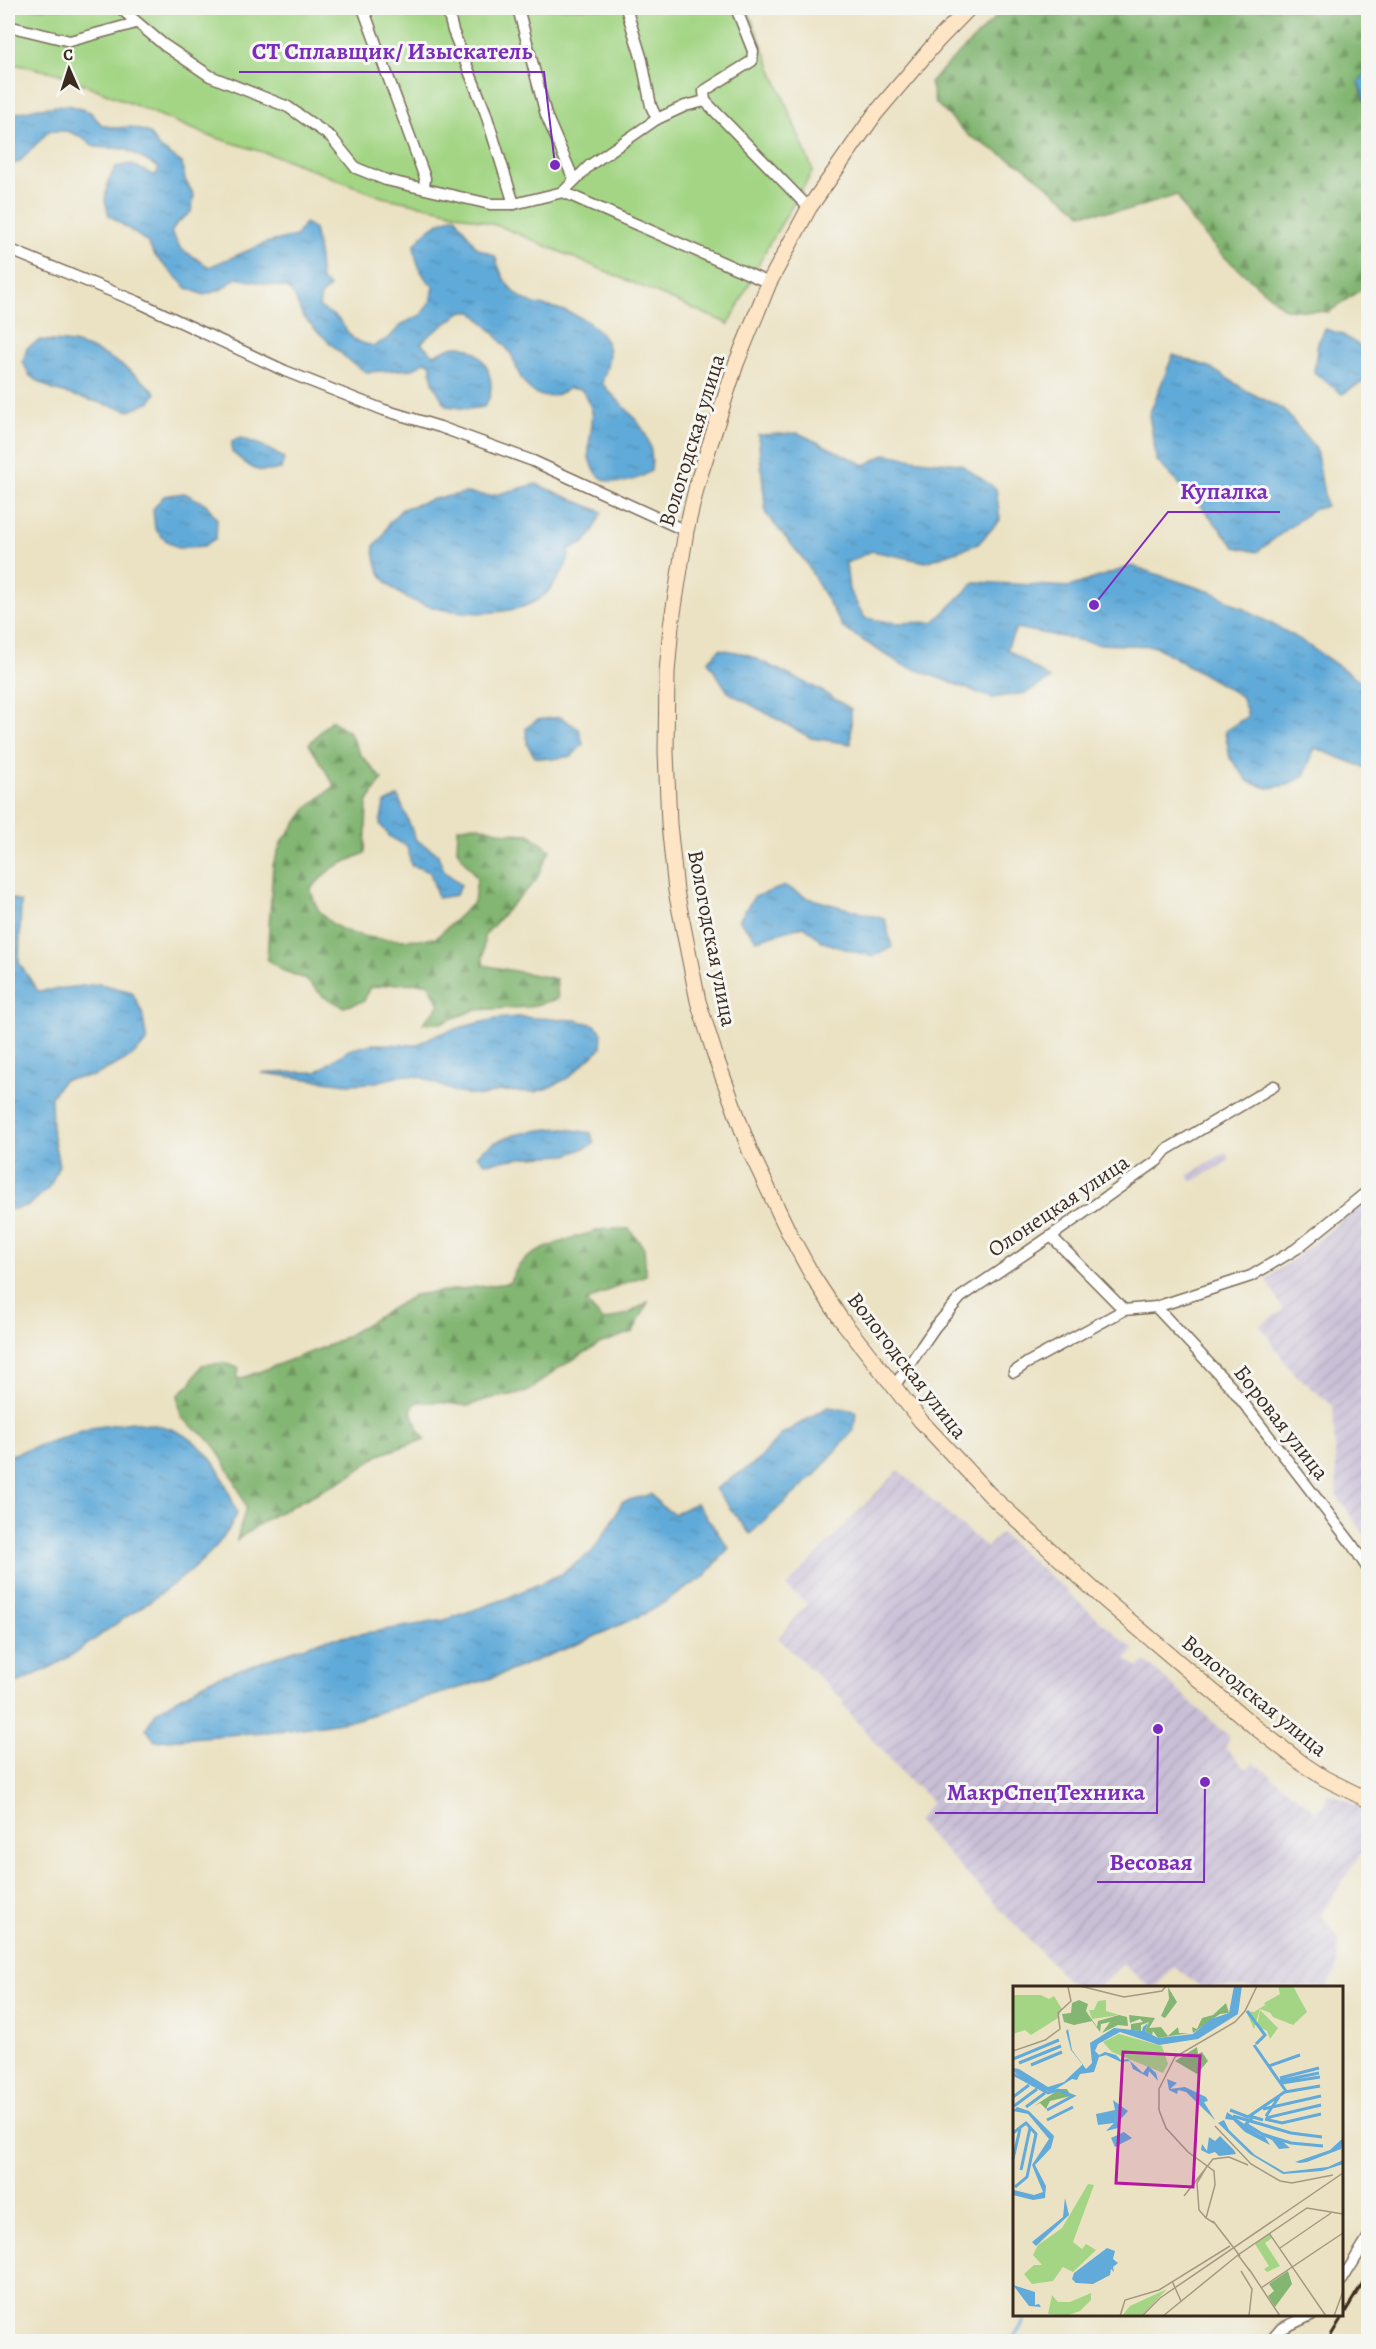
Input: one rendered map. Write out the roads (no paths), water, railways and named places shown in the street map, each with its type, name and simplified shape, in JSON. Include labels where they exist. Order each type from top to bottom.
[{"type":"main road","name":"Вологодская улица","points":[[969,8],[938,40],[875,114],[809,208],[769,283],[736,364],[714,428],[686,531],[669,650],[666,752],[669,824],[676,891],[698,1000],[716,1058],[750,1151],[788,1231],[812,1275],[840,1318],[893,1388],[954,1458],[1107,1603],[1255,1727],[1303,1764],[1324,1778],[1368,1800]]},
{"type":"street","points":[[120,8],[164,45],[210,76],[288,106],[331,136],[356,168],[386,180],[490,204],[514,204],[563,192],[614,147],[657,119],[685,106],[705,101]]},
{"type":"street","points":[[363,8],[424,178],[424,188]]},
{"type":"street","points":[[447,8],[453,31],[485,111],[514,204]]},
{"type":"street","points":[[518,8],[546,115],[574,180]]},
{"type":"street","points":[[626,8],[642,60],[651,106],[657,119]]},
{"type":"street","points":[[736,8],[753,51],[752,62],[704,91],[705,101],[809,208]]},
{"type":"street","points":[[8,26],[70,41],[136,23]]},
{"type":"street","points":[[563,192],[769,283]]},
{"type":"street","points":[[8,249],[138,302],[285,372],[384,410],[440,427],[533,461],[686,531]]},
{"type":"street","name":"Олонецкая улица","points":[[893,1388],[935,1327],[961,1297],[981,1281],[1051,1236],[1157,1161],[1166,1150],[1274,1086]]},
{"type":"street","points":[[1014,1372],[1124,1310],[1156,1307],[1251,1276],[1277,1262],[1368,1191]]},
{"type":"street","points":[[1051,1236],[1124,1310]]},
{"type":"street","name":"Боровая улица","points":[[1156,1307],[1231,1387],[1351,1543],[1368,1569]]},
{"type":"street","points":[[1343,2277],[1368,2238]]},
{"type":"street","points":[[1270,2342],[1281,2329],[1309,2316]]},
{"type":"water","points":[[1368,68],[1368,111],[1359,82]]},
{"type":"water","points":[[69,105],[90,112],[102,125],[115,128],[131,127],[149,133],[158,146],[182,163],[185,180],[194,195],[191,212],[176,224],[171,232],[181,249],[209,267],[266,243],[296,236],[305,223],[314,229],[321,281],[330,287],[321,295],[319,307],[338,319],[353,338],[366,344],[374,346],[389,338],[402,324],[421,315],[431,300],[434,287],[420,269],[414,246],[432,228],[455,216],[477,248],[495,256],[504,280],[516,294],[530,303],[573,314],[588,322],[600,333],[609,352],[602,383],[638,422],[644,432],[652,456],[651,471],[629,481],[621,482],[613,482],[599,476],[589,458],[592,416],[588,400],[582,390],[569,388],[547,397],[535,393],[520,376],[507,348],[473,312],[460,312],[421,343],[434,355],[456,346],[464,347],[472,350],[484,362],[490,378],[489,397],[484,407],[469,409],[447,406],[435,386],[431,364],[425,361],[413,369],[366,372],[347,359],[302,315],[295,297],[288,288],[236,278],[222,289],[204,295],[187,288],[156,257],[147,242],[109,215],[105,201],[108,181],[116,167],[131,164],[155,176],[159,168],[126,149],[95,147],[82,137],[67,131],[49,131],[20,161],[8,166],[8,115],[38,108]]},
{"type":"water","points":[[1325,329],[1341,334],[1368,351],[1368,379],[1342,394],[1314,372],[1318,343]]},
{"type":"water","points":[[40,340],[73,343],[99,352],[130,371],[156,393],[150,402],[130,411],[53,390],[30,376],[23,362],[27,348]]},
{"type":"water","points":[[1173,355],[1209,367],[1247,391],[1284,410],[1316,449],[1326,506],[1312,510],[1257,552],[1235,547],[1202,507],[1157,461],[1149,415]]},
{"type":"water","points":[[798,433],[865,465],[886,454],[960,464],[996,489],[1000,520],[978,544],[926,562],[872,551],[846,563],[849,590],[865,618],[896,623],[934,622],[975,582],[1069,587],[1132,566],[1214,593],[1294,636],[1368,686],[1368,769],[1315,748],[1304,776],[1288,785],[1268,788],[1249,782],[1230,758],[1225,731],[1248,716],[1241,696],[1155,646],[1098,644],[1016,628],[1007,649],[1050,679],[1026,693],[992,698],[901,664],[843,628],[805,561],[766,514],[758,435]]},
{"type":"water","points":[[241,438],[263,446],[284,458],[281,469],[265,471],[254,469],[244,462],[232,452],[232,441]]},
{"type":"water","points":[[536,484],[602,512],[587,540],[569,549],[568,559],[561,574],[549,590],[532,603],[516,609],[497,612],[452,611],[410,599],[394,589],[380,573],[374,546],[383,536],[389,523],[402,509],[433,499],[466,493],[491,496]]},
{"type":"water","points":[[184,493],[206,504],[217,519],[216,538],[204,546],[178,548],[164,539],[155,529],[153,509],[164,496]]},
{"type":"water","points":[[720,649],[746,654],[818,689],[851,709],[851,744],[811,738],[728,692],[708,661]]},
{"type":"water","points":[[560,717],[579,729],[583,744],[572,756],[552,759],[535,757],[527,744],[526,728],[537,720]]},
{"type":"water","points":[[398,796],[416,840],[437,853],[444,871],[461,885],[456,895],[438,898],[430,872],[411,865],[407,846],[390,837],[380,824],[384,804]]},
{"type":"water","points":[[785,886],[808,898],[885,919],[892,947],[873,957],[823,942],[804,926],[757,940],[739,920],[754,897]]},
{"type":"water","points":[[8,897],[21,902],[19,963],[38,991],[100,984],[132,992],[142,1012],[147,1042],[131,1057],[94,1076],[63,1080],[51,1097],[52,1131],[59,1165],[50,1187],[28,1206],[8,1210]]},
{"type":"water","points":[[519,1017],[575,1020],[595,1025],[602,1032],[601,1048],[568,1078],[548,1088],[535,1092],[499,1091],[482,1096],[458,1093],[421,1077],[404,1075],[372,1083],[347,1084],[261,1073],[316,1072],[349,1050],[372,1044],[417,1045],[433,1036],[462,1027],[495,1019]]},
{"type":"water","points":[[559,1128],[591,1133],[594,1144],[568,1155],[528,1157],[485,1163],[477,1155],[505,1138],[526,1132]]},
{"type":"water","points":[[828,1407],[856,1411],[854,1430],[815,1475],[750,1534],[715,1489],[757,1462],[782,1434]]},
{"type":"water","points":[[132,1422],[169,1428],[195,1443],[205,1452],[220,1473],[237,1513],[229,1530],[216,1546],[184,1576],[74,1654],[8,1689],[8,1456],[91,1428]]},
{"type":"water","points":[[651,1494],[661,1506],[674,1514],[696,1503],[729,1548],[704,1577],[652,1610],[585,1641],[492,1678],[354,1720],[289,1730],[155,1741],[146,1728],[157,1711],[209,1680],[323,1640],[445,1620],[505,1599],[559,1575],[592,1552],[622,1502]]},
{"type":"waterway","points":[[1010,2342],[1022,2326],[1025,2316]]},
{"type":"railway","points":[[1343,2315],[1368,2274]]},
{"type":"railway","points":[[1327,2342],[1343,2316]]},
{"type":"place","name":"СТ Сплавщик/ Изыскатель","points":[[555,165]]},
{"type":"place","name":"Купалка","points":[[1094,605]]},
{"type":"place","name":"МакрСпецТехника","points":[[1158,1729]]},
{"type":"place","name":"Весовая","points":[[1205,1782]]}]
